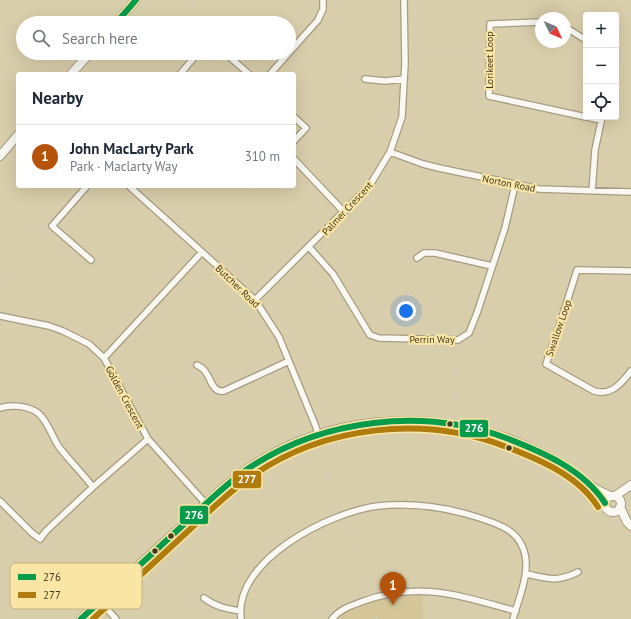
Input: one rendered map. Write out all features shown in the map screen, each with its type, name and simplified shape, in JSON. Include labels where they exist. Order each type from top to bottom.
[{"type":"street","points":[[122,16],[136,0]]},
{"type":"street","points":[[296,45],[318,20],[323,9],[323,0]]},
{"type":"street","name":"Palmer Crescent","points":[[256,300],[370,185],[390,152],[402,117],[404,79],[404,0]]},
{"type":"street","name":"Lorikeet Loop","points":[[535,22],[490,24],[489,96],[583,116]]},
{"type":"street","points":[[571,31],[583,38]]},
{"type":"street","points":[[74,72],[84,60]]},
{"type":"street","points":[[182,72],[192,60]]},
{"type":"street","points":[[233,60],[247,72]]},
{"type":"street","points":[[272,72],[282,60]]},
{"type":"street","points":[[364,79],[385,81],[404,79]]},
{"type":"street","points":[[296,119],[306,128],[296,139]]},
{"type":"street","name":"Lorikeet Loop","points":[[592,190],[593,163],[602,120]]},
{"type":"street","points":[[0,156],[16,138]]},
{"type":"street","name":"Norton Road","points":[[390,152],[423,164],[539,189],[631,192]]},
{"type":"street","points":[[296,160],[344,212]]},
{"type":"street","name":"Perrin Way","points":[[309,247],[333,274],[370,335],[379,338],[453,340],[464,337],[469,333],[505,228],[515,185]]},
{"type":"street","points":[[85,188],[52,226],[91,260]]},
{"type":"street","name":"Butcher Road","points":[[131,188],[256,300],[279,336],[318,437]]},
{"type":"street","points":[[104,358],[202,252]]},
{"type":"street","points":[[417,258],[424,253],[435,253],[492,266]]},
{"type":"street","name":"Swallow Loop","points":[[611,391],[601,393],[594,391],[546,364],[578,270],[631,271]]},
{"type":"street","name":"Golden Crescent","points":[[0,316],[49,326],[89,344],[104,358],[148,439],[206,504]]},
{"type":"street","points":[[197,365],[204,369],[219,392],[289,360]]},
{"type":"street","points":[[611,391],[621,383],[631,371]]},
{"type":"street","points":[[0,408],[9,405],[18,406],[38,413],[59,447],[93,487]]},
{"type":"street","points":[[142,563],[236,477],[266,457],[281,449],[346,427],[391,421],[431,421],[459,425],[495,435],[536,451],[562,464],[593,490],[610,499],[619,499],[627,525]]},
{"type":"street","points":[[0,501],[40,539],[46,531],[93,487],[148,439]]},
{"type":"street","points":[[627,525],[606,508],[610,499],[631,485]]},
{"type":"street","points":[[612,512],[617,511],[631,489]]},
{"type":"street","points":[[241,619],[244,593],[250,582],[264,564],[296,538],[321,524],[341,516],[377,506],[405,504],[428,505],[459,512],[500,525],[514,534],[523,546],[526,560],[526,574],[514,619]]},
{"type":"street","points":[[526,574],[556,580],[578,572]]},
{"type":"street","points":[[332,619],[345,608],[381,595],[412,591],[447,592],[516,611]]},
{"type":"street","points":[[204,598],[213,605],[221,608],[241,611]]},
{"type":"street","points":[[81,619],[92,609]]},
{"type":"street","points":[[107,609],[116,619]]},
{"type":"path","points":[[192,0],[198,16]]},
{"type":"path","points":[[619,30],[631,12]]},
{"type":"path","points":[[619,51],[622,56],[619,65]]},
{"type":"path","points":[[409,52],[485,52]]},
{"type":"path","points":[[364,79],[360,80],[366,71],[372,71],[378,75]]},
{"type":"path","points":[[248,188],[250,190],[257,188]]},
{"type":"path","points":[[0,284],[52,226]]},
{"type":"path","points":[[299,263],[310,258],[314,260]]},
{"type":"path","points":[[452,419],[459,351],[458,344],[461,343]]},
{"type":"path","points":[[611,391],[631,413]]},
{"type":"path","points":[[318,437],[340,512]]},
{"type":"path","points":[[578,572],[631,534],[627,525],[606,515],[603,512],[593,490]]},
{"type":"path","points":[[343,519],[368,594]]},
{"type":"path","points":[[35,542],[38,546],[46,546],[53,531]]},
{"type":"path","points":[[370,602],[377,619]]},
{"type":"shaded area","points":[[422,595],[423,619],[341,619],[344,613],[377,601]]},
{"type":"transit line","name":"276","points":[[122,16],[136,0]]},
{"type":"transit line","name":"276","points":[[142,563],[214,496],[249,468],[278,451],[309,438],[341,429],[374,423],[407,421],[441,423],[474,428],[506,438],[547,456],[574,471],[596,491],[605,503]]},
{"type":"transit line","name":"277","points":[[142,574],[218,503],[252,476],[280,459],[310,446],[342,436],[374,431],[407,429],[440,431],[473,436],[504,446],[556,469],[580,486],[598,507]]},
{"type":"transit line","name":"276","points":[[81,619],[92,609]]},
{"type":"transit line","name":"277","points":[[93,619],[104,609]]},
{"type":"place","name":"John MacLarty Park","points":[[393,605]]}]
